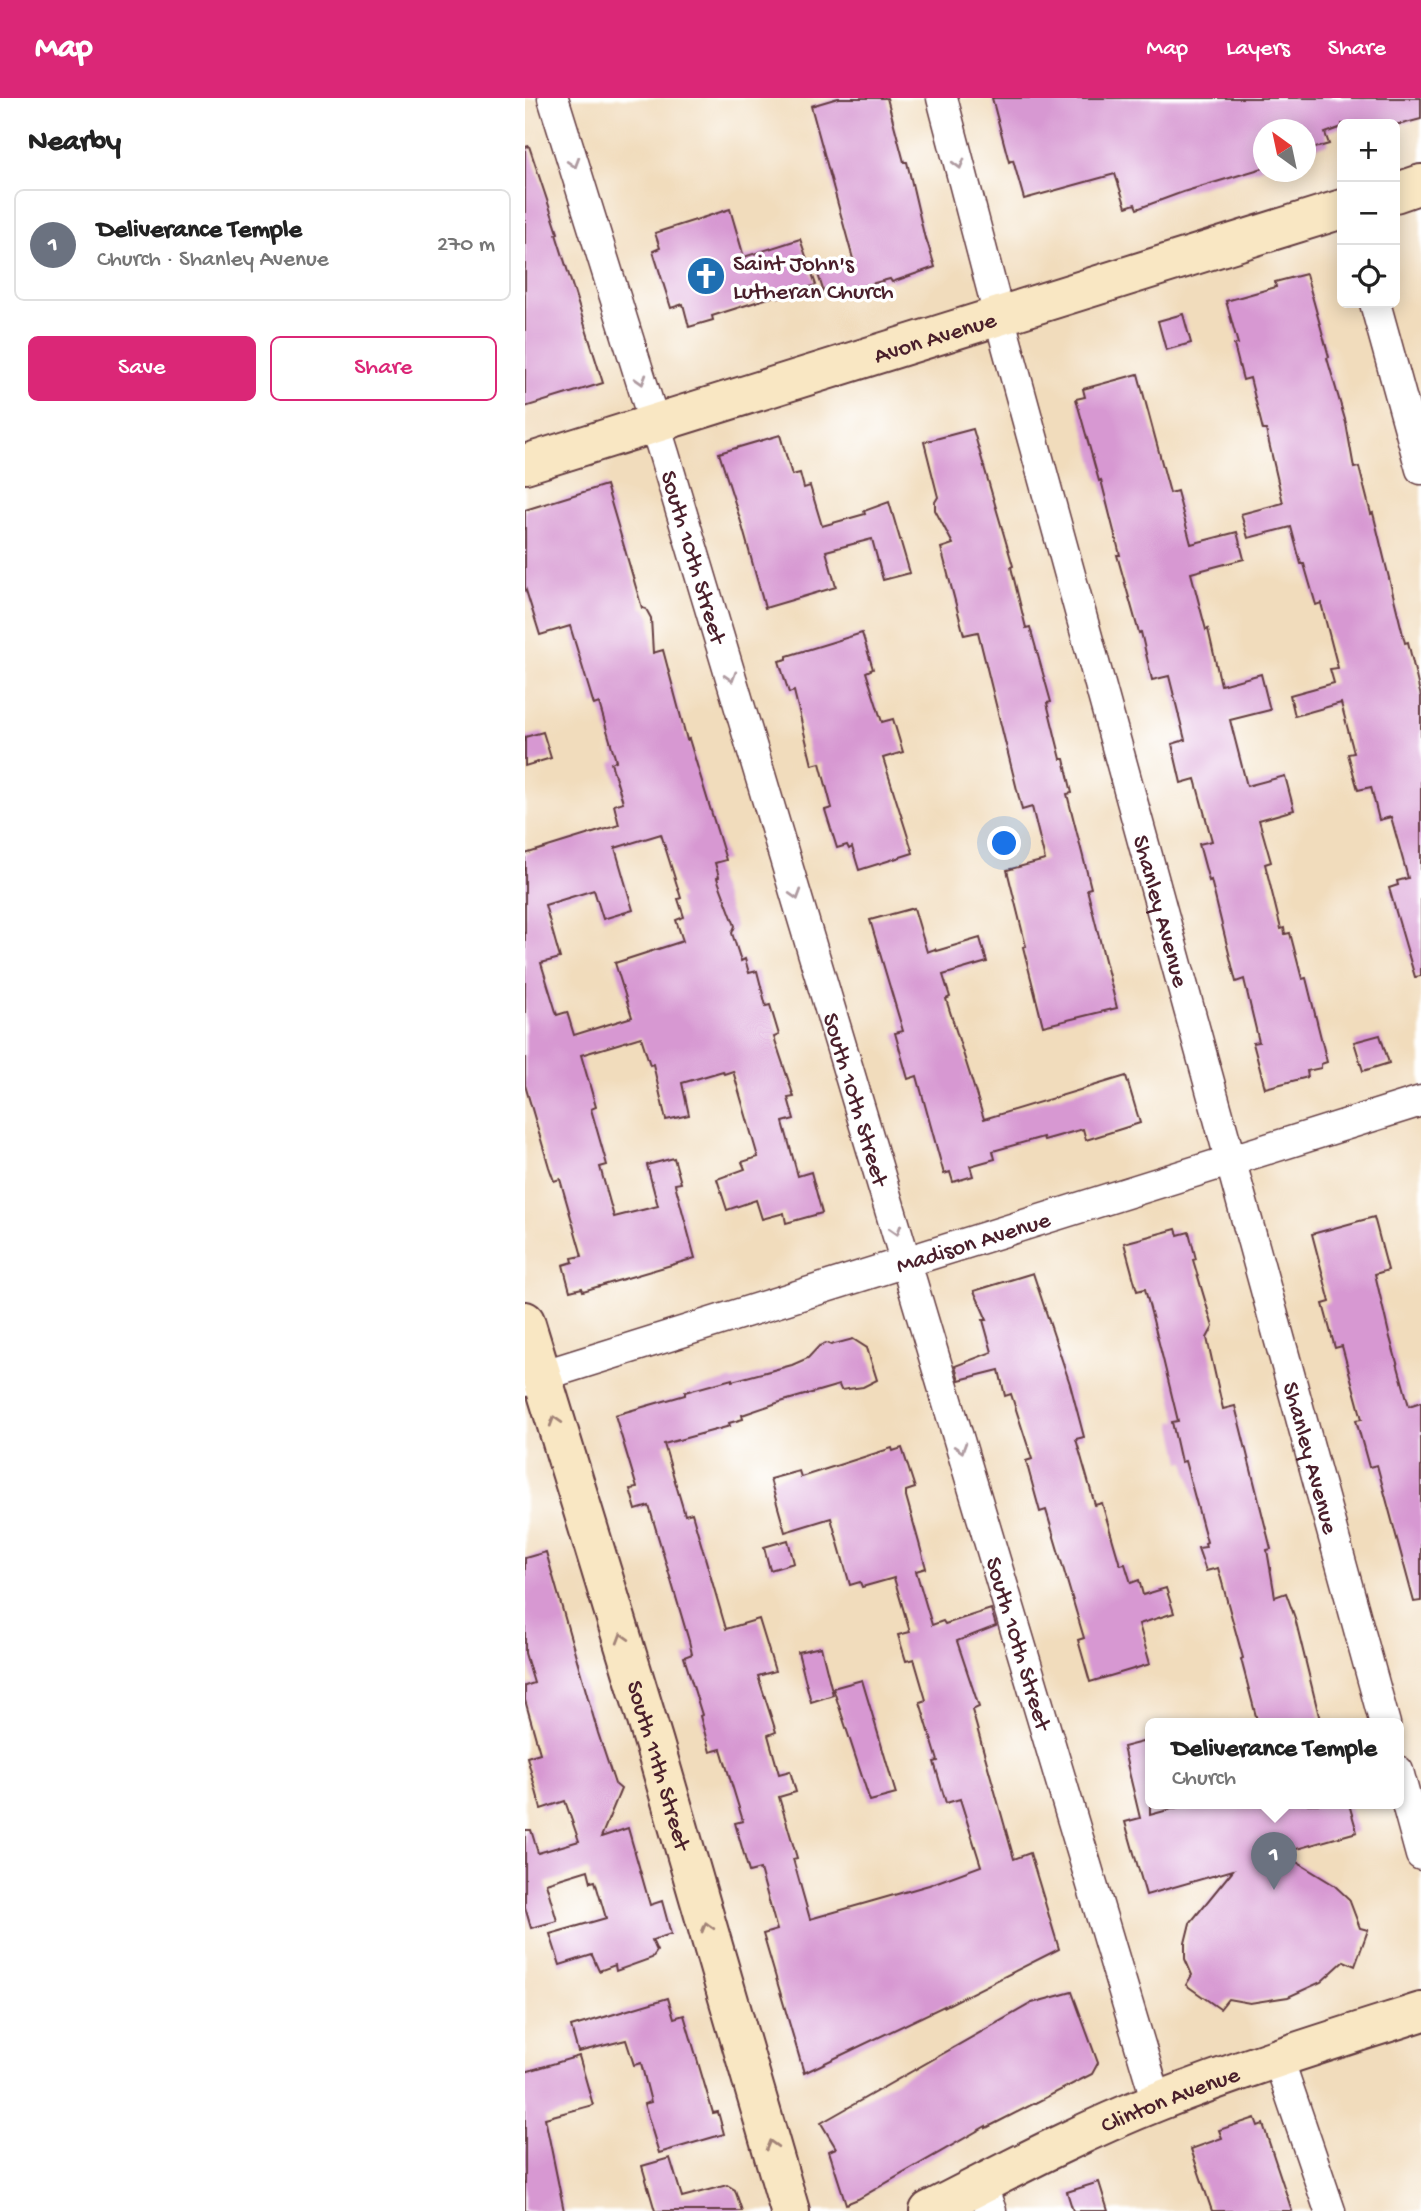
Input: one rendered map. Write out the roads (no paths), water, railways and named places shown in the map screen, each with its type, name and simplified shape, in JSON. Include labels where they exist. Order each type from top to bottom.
[{"type":"street","name":"South 10th Street","points":[[553,98],[655,424],[1157,2102]]},
{"type":"street","name":"Shanley Avenue","points":[[942,98],[999,316],[1383,1718]]},
{"type":"street","points":[[1400,190],[1421,184]]},
{"type":"street","name":"Avon Avenue","points":[[525,464],[1337,211]]},
{"type":"street","points":[[1376,308],[1421,469]]},
{"type":"street","name":"Madison Avenue","points":[[533,1379],[1421,1101]]},
{"type":"street","name":"South 11th Street","points":[[525,1321],[533,1379],[654,1743],[790,2211]]},
{"type":"street","points":[[1404,1793],[1421,1855]]},
{"type":"street","name":"Clinton Avenue","points":[[929,2211],[986,2198],[1067,2140],[1157,2102],[1220,2077],[1421,2012]]},
{"type":"street","points":[[1278,2058],[1330,2211]]},
{"type":"place","name":"Saint John's Lutheran Church","points":[[706,276]]},
{"type":"place","name":"Deliverance Temple","points":[[1274,1890]]}]
